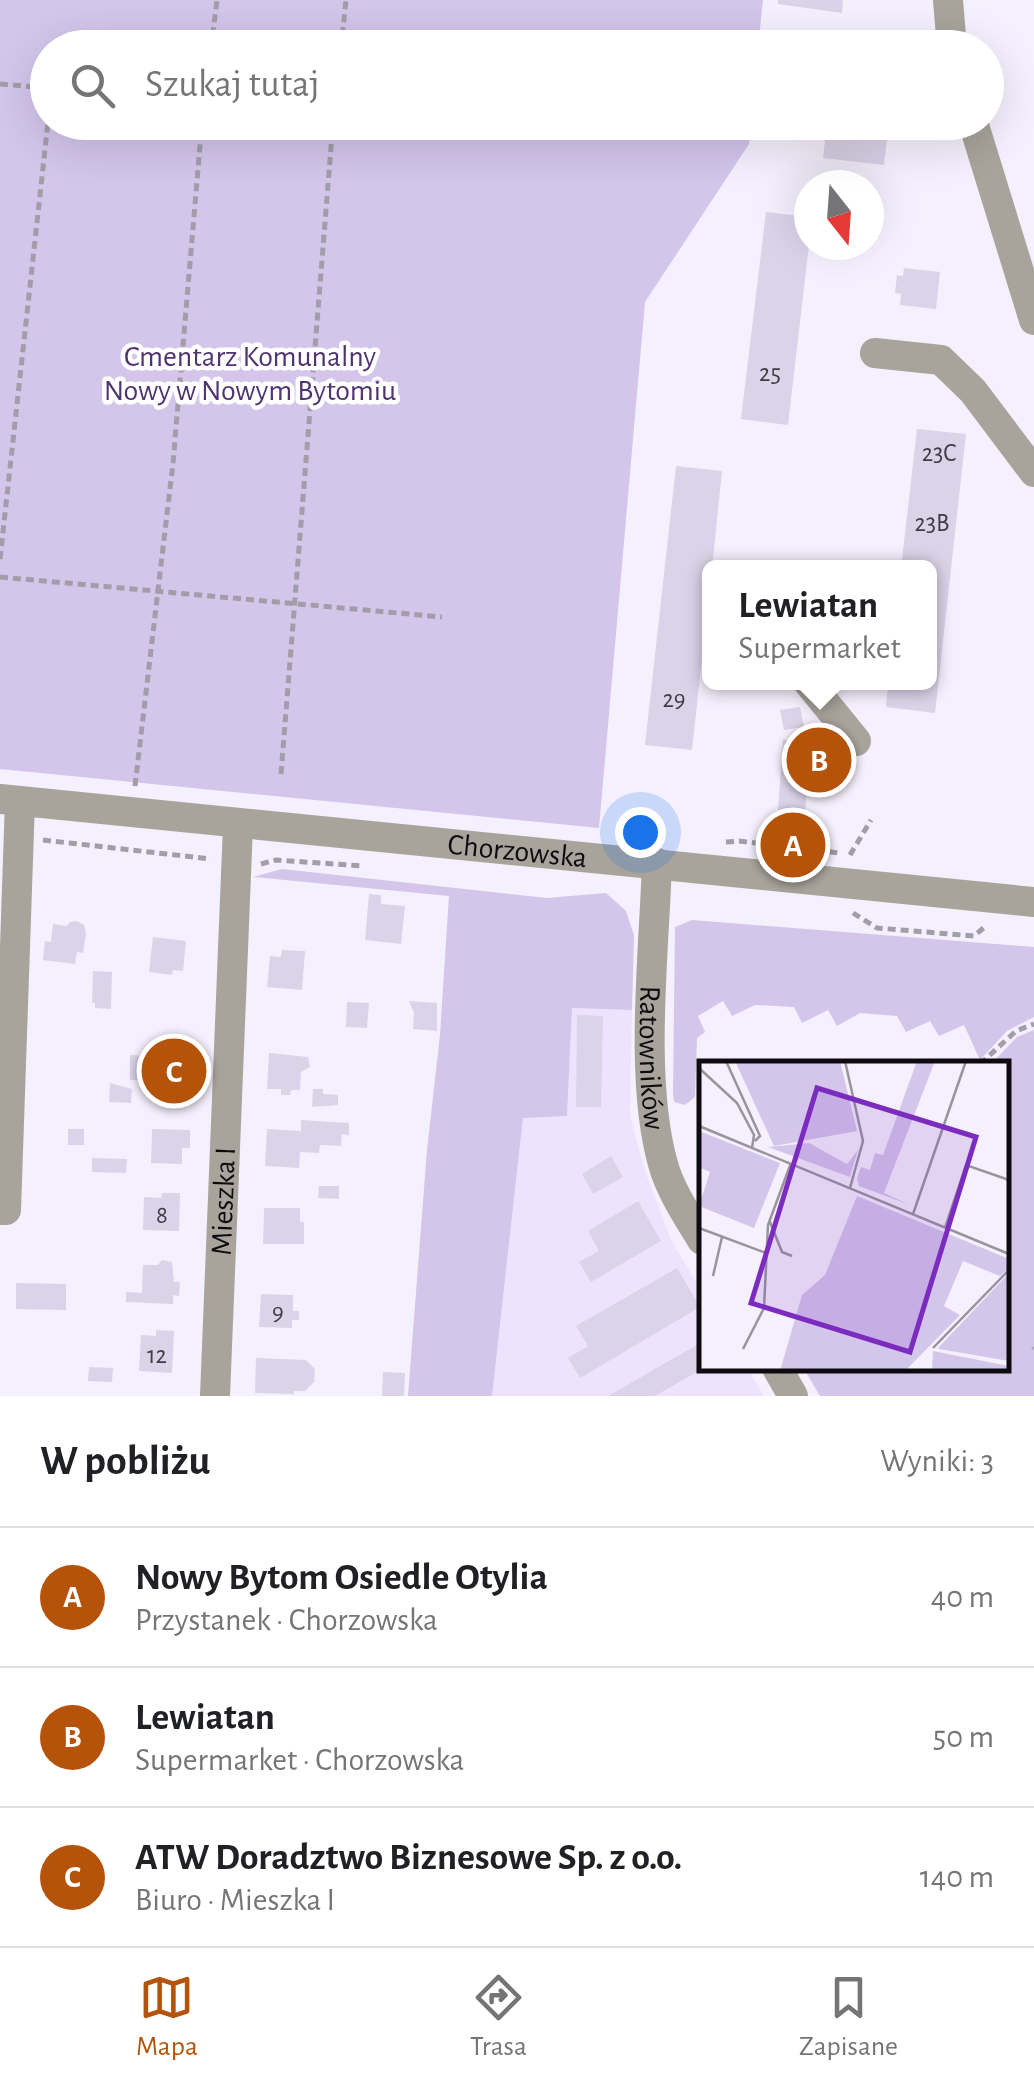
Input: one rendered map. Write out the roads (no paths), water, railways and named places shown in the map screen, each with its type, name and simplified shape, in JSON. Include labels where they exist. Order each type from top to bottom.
[{"type":"street","points":[[948,0],[950,30]]},
{"type":"street","points":[[978,140],[1034,320]]},
{"type":"street","points":[[875,353],[941,360],[972,391],[1034,472]]},
{"type":"street","points":[[815,690],[856,741]]},
{"type":"street","points":[[0,1210],[6,1210],[10,800]]},
{"type":"street","name":"Chorzowska","points":[[10,800],[1034,902]]},
{"type":"street","name":"Mieszka I","points":[[215,1396],[238,825]]},
{"type":"street","name":"Ratowników","points":[[657,863],[653,1117],[663,1168],[699,1234]]},
{"type":"street","points":[[778,1371],[793,1396]]},
{"type":"place","name":"Lewiatan","points":[[819,760]]},
{"type":"place","name":"Nowy Bytom Osiedle Otylia","points":[[793,845]]},
{"type":"place","name":"ATW Doradztwo Biznesowe Sp. z o.o.","points":[[174,1071]]},
{"type":"park label","name":"Cmentarz Komunalny Nowy w Nowym Bytomiu","points":[[250,373]]}]
